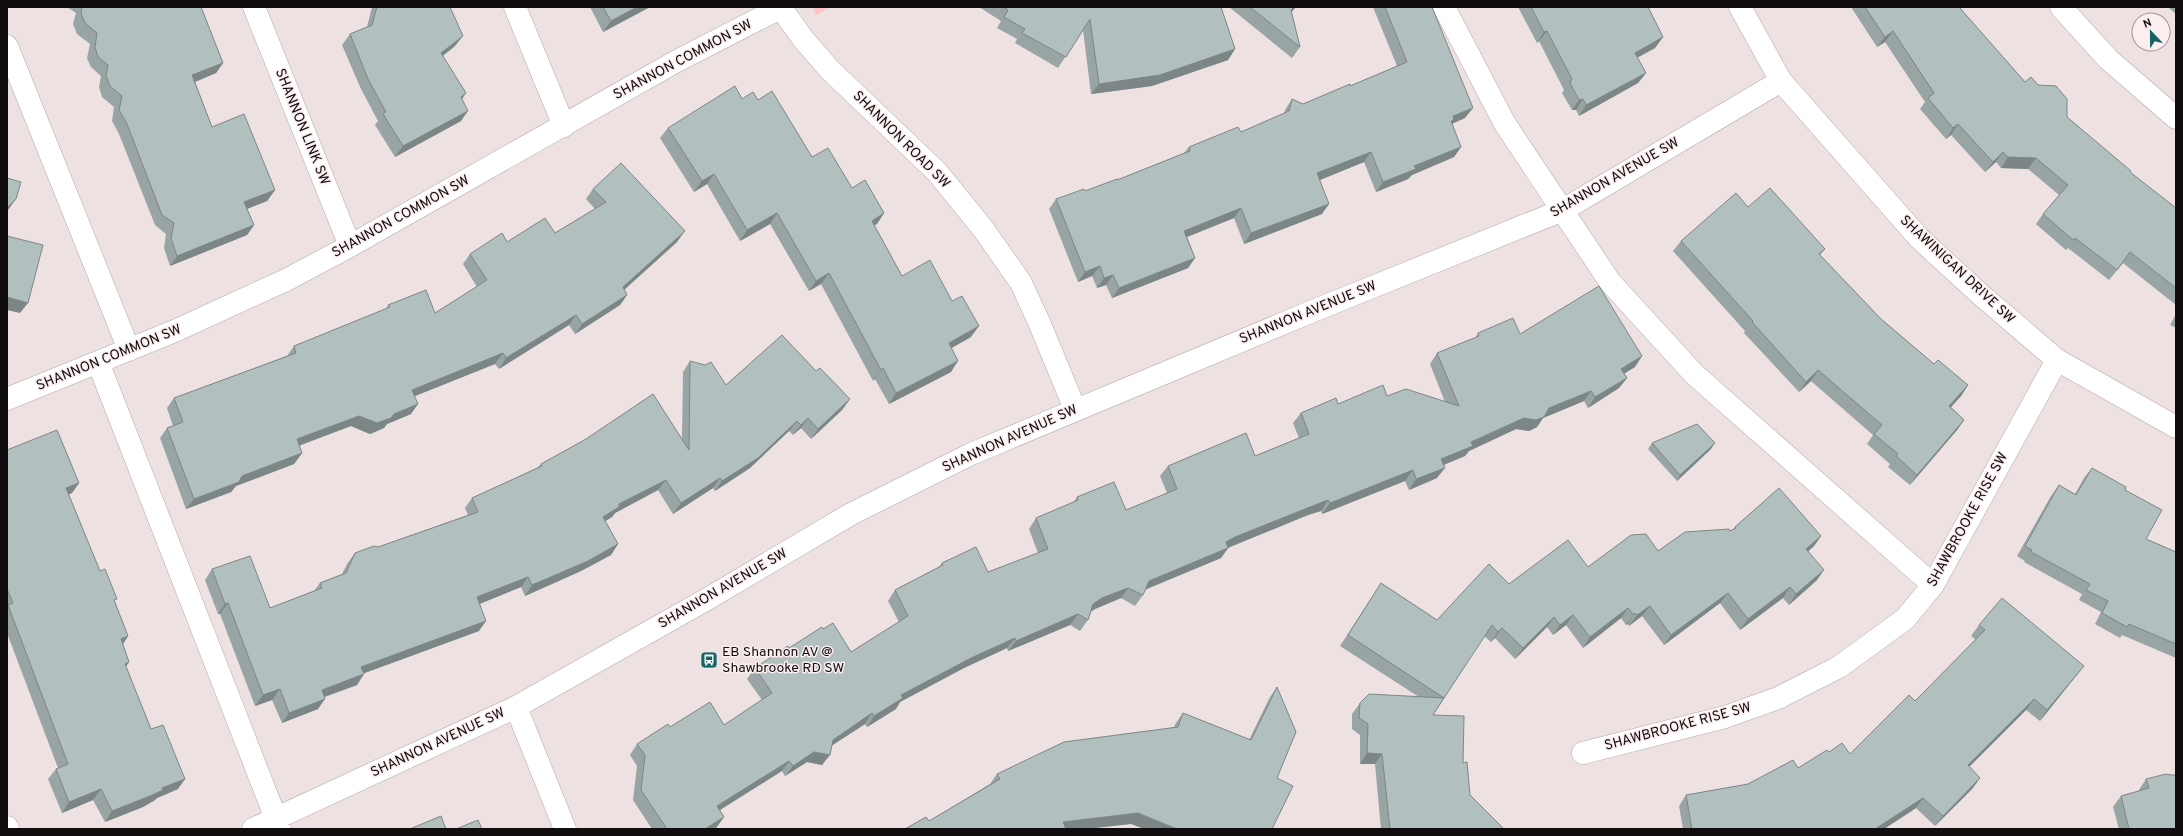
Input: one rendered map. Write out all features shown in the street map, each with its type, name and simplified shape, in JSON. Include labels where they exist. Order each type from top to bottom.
[{"type":"street","name":"SHANNON LINK SW","points":[[254,7],[350,246]]},
{"type":"street","points":[[515,7],[564,126]]},
{"type":"street","name":"SHANNON COMMON SW","points":[[7,399],[129,350],[225,309],[350,246],[675,62],[780,7]]},
{"type":"street","name":"SHANNON ROAD SW","points":[[780,7],[804,40],[830,70],[937,172],[984,230],[1021,283],[1075,409]]},
{"type":"street","points":[[1444,7],[1505,124],[1610,282],[1694,374],[1933,585]]},
{"type":"street","name":"SHAWINIGAN DRIVE SW","points":[[1740,7],[1781,81],[1919,238],[1981,295],[2057,360],[2176,427]]},
{"type":"street","points":[[2061,7],[2108,59],[2176,118]]},
{"type":"street","points":[[7,46],[129,350]]},
{"type":"street","name":"SHANNON AVENUE SW","points":[[253,829],[278,824],[516,706],[709,598],[851,514],[971,454],[1075,409],[1563,210],[1781,81]]},
{"type":"street","name":"SHAWBROOKE RISE SW","points":[[1583,753],[1725,717],[1778,698],[1838,667],[1905,618],[1933,585],[2057,360]]},
{"type":"street","points":[[98,362],[278,824]]},
{"type":"street","points":[[516,706],[565,829]]},
{"type":"shaded area","points":[[812,7],[830,7],[816,15]]},
{"type":"building","points":[[82,7],[201,7],[223,63],[192,75],[212,127],[244,114],[275,190],[244,202],[254,225],[177,256],[171,238],[174,223],[162,215],[127,124],[119,110],[122,96],[110,86],[106,76],[108,65],[98,57],[95,47],[97,33],[85,23],[81,13]]},
{"type":"building","points":[[377,7],[450,7],[463,36],[441,53],[466,93],[461,97],[468,111],[403,146],[383,114],[386,112],[368,79],[350,34],[372,25]]},
{"type":"building","points":[[603,7],[637,7],[611,21]]},
{"type":"building","points":[[1003,7],[1221,7],[1235,49],[1160,75],[1099,84],[1090,19],[1066,57],[1022,33],[1025,29],[1004,17],[1008,10]]},
{"type":"building","points":[[1250,7],[1294,7],[1291,10],[1300,47]]},
{"type":"building","points":[[1385,7],[1432,7],[1473,108],[1453,116],[1454,120],[1451,121],[1461,147],[1414,166],[1416,169],[1383,182],[1371,152],[1317,173],[1329,204],[1251,233],[1241,208],[1184,231],[1195,258],[1119,288],[1113,275],[1104,278],[1100,266],[1085,272],[1056,199],[1084,189],[1085,191],[1117,180],[1190,151],[1189,147],[1238,127],[1241,132],[1289,111],[1292,99],[1303,104],[1407,62]]},
{"type":"building","points":[[1531,7],[1648,7],[1663,37],[1635,53],[1646,73],[1586,105],[1583,99],[1579,100],[1570,83],[1572,79],[1547,31],[1544,32]]},
{"type":"building","points":[[1865,7],[1959,7],[2025,82],[2031,77],[2038,85],[2056,86],[2067,99],[2067,117],[2131,171],[2130,172],[2176,208],[2176,288],[2130,252],[2117,270],[2075,238],[2073,240],[2043,214],[2068,185],[2036,158],[2008,157],[2003,152],[1993,162],[1958,124],[1953,128],[1928,98],[1934,93],[1893,31],[1885,37]]},
{"type":"building","points":[[735,86],[742,99],[753,92],[758,100],[772,91],[812,157],[828,148],[852,188],[865,180],[884,213],[872,221],[902,276],[930,260],[952,301],[962,296],[979,326],[949,343],[958,361],[896,393],[883,368],[881,370],[829,273],[816,281],[777,213],[747,230],[714,174],[702,181],[668,128]]},
{"type":"building","points":[[621,163],[685,231],[623,287],[627,295],[582,324],[576,315],[506,358],[503,353],[412,390],[418,404],[394,414],[391,418],[377,423],[359,416],[297,439],[302,453],[242,476],[239,482],[194,499],[167,428],[183,422],[174,398],[296,353],[294,346],[390,307],[388,305],[426,290],[435,313],[487,280],[470,254],[502,233],[507,242],[545,218],[555,233],[606,202],[593,189]]},
{"type":"building","points":[[7,178],[21,182],[16,199],[7,208]]},
{"type":"building","points":[[1770,188],[1825,249],[1819,254],[1881,319],[1934,364],[1938,360],[1968,385],[1949,406],[1964,420],[1917,475],[1896,456],[1898,454],[1874,434],[1882,425],[1818,370],[1806,382],[1681,241],[1736,193],[1748,207]]},
{"type":"building","points":[[7,236],[43,245],[28,303],[7,297]]},
{"type":"building","points":[[1599,286],[1642,356],[1621,369],[1627,378],[1595,397],[1591,391],[1549,408],[1544,417],[1536,420],[1524,418],[1471,442],[1473,446],[1441,459],[1445,468],[1416,479],[1413,470],[1330,503],[1328,500],[1235,537],[1226,542],[1228,548],[1149,581],[1143,595],[1128,588],[1102,598],[1093,604],[1088,620],[1078,614],[1016,641],[1015,638],[971,658],[901,695],[903,698],[874,716],[872,713],[833,740],[830,755],[814,752],[793,766],[789,761],[717,806],[724,817],[705,829],[667,829],[641,790],[645,755],[637,744],[668,724],[670,727],[710,702],[724,725],[772,693],[755,668],[788,646],[789,648],[822,627],[823,629],[833,623],[851,652],[908,616],[895,590],[943,565],[942,563],[976,547],[988,572],[1048,549],[1036,518],[1078,500],[1077,497],[1114,482],[1126,510],[1177,489],[1168,466],[1246,433],[1255,456],[1309,434],[1301,413],[1336,398],[1338,404],[1383,385],[1387,396],[1406,389],[1459,406],[1437,353],[1479,336],[1478,333],[1513,318],[1520,334]]},
{"type":"building","points":[[782,335],[816,371],[820,368],[850,399],[818,429],[808,418],[801,425],[797,421],[758,458],[722,481],[720,478],[681,503],[666,480],[619,504],[619,507],[603,517],[618,544],[588,561],[532,585],[528,577],[477,597],[486,621],[361,667],[364,674],[322,690],[325,699],[289,713],[280,689],[263,695],[228,603],[225,604],[212,569],[250,556],[270,608],[322,588],[320,583],[346,573],[355,553],[374,546],[378,547],[478,512],[472,498],[542,466],[541,464],[586,439],[653,394],[689,450],[690,361],[705,365],[711,362],[726,385]]},
{"type":"building","points":[[1697,424],[1715,443],[1680,475],[1652,443]]},
{"type":"building","points":[[57,430],[79,483],[66,488],[100,571],[105,569],[117,599],[114,600],[128,636],[121,639],[129,662],[125,664],[151,729],[163,725],[185,779],[162,788],[163,790],[150,796],[112,811],[101,789],[69,802],[56,769],[68,764],[8,605],[13,603],[7,589],[7,450]]},
{"type":"building","points":[[2092,468],[2126,487],[2125,490],[2162,510],[2146,539],[2176,552],[2176,644],[2129,624],[2127,627],[2102,613],[2108,601],[2086,590],[2090,584],[2031,552],[2032,550],[2025,546],[2059,485],[2076,495]]},
{"type":"building","points":[[1779,488],[1821,536],[1806,549],[1824,570],[1796,594],[1790,587],[1748,619],[1728,593],[1671,635],[1650,606],[1637,615],[1635,613],[1634,615],[1628,608],[1590,637],[1573,615],[1560,625],[1554,617],[1523,648],[1502,628],[1498,632],[1492,625],[1444,698],[1348,635],[1381,583],[1437,620],[1489,564],[1509,584],[1568,540],[1588,567],[1631,535],[1646,534],[1658,551],[1685,532],[1729,529],[1730,531],[1736,528],[1735,527]]},
{"type":"building","points":[[2002,598],[2084,666],[2047,710],[2034,699],[1968,765],[1980,778],[1943,816],[1923,798],[1875,829],[1692,829],[1686,795],[1748,784],[1793,760],[1798,768],[1827,750],[1829,752],[1842,743],[1850,754],[1909,695],[1915,701],[1985,630],[1979,625]]},
{"type":"building","points":[[1277,687],[1296,732],[1277,778],[1293,786],[1272,829],[1177,829],[1138,813],[1063,822],[1066,829],[905,829],[926,817],[929,821],[1000,779],[997,774],[1064,742],[1178,727],[1183,713],[1251,740]]},
{"type":"building","points":[[1369,694],[1444,698],[1433,715],[1464,716],[1463,763],[1467,762],[1470,795],[1504,829],[1390,829],[1382,754],[1367,753],[1368,724],[1359,718],[1360,703]]},
{"type":"building","points":[[2166,774],[2176,775],[2176,829],[2129,829],[2121,796],[2149,788],[2146,779]]},
{"type":"building","points":[[441,816],[446,829],[410,829]]},
{"type":"building","points":[[478,820],[482,829],[456,829]]},
{"type":"place","name":"EB Shannon AV @ Shawbrooke RD SW","points":[[709,660]]}]
